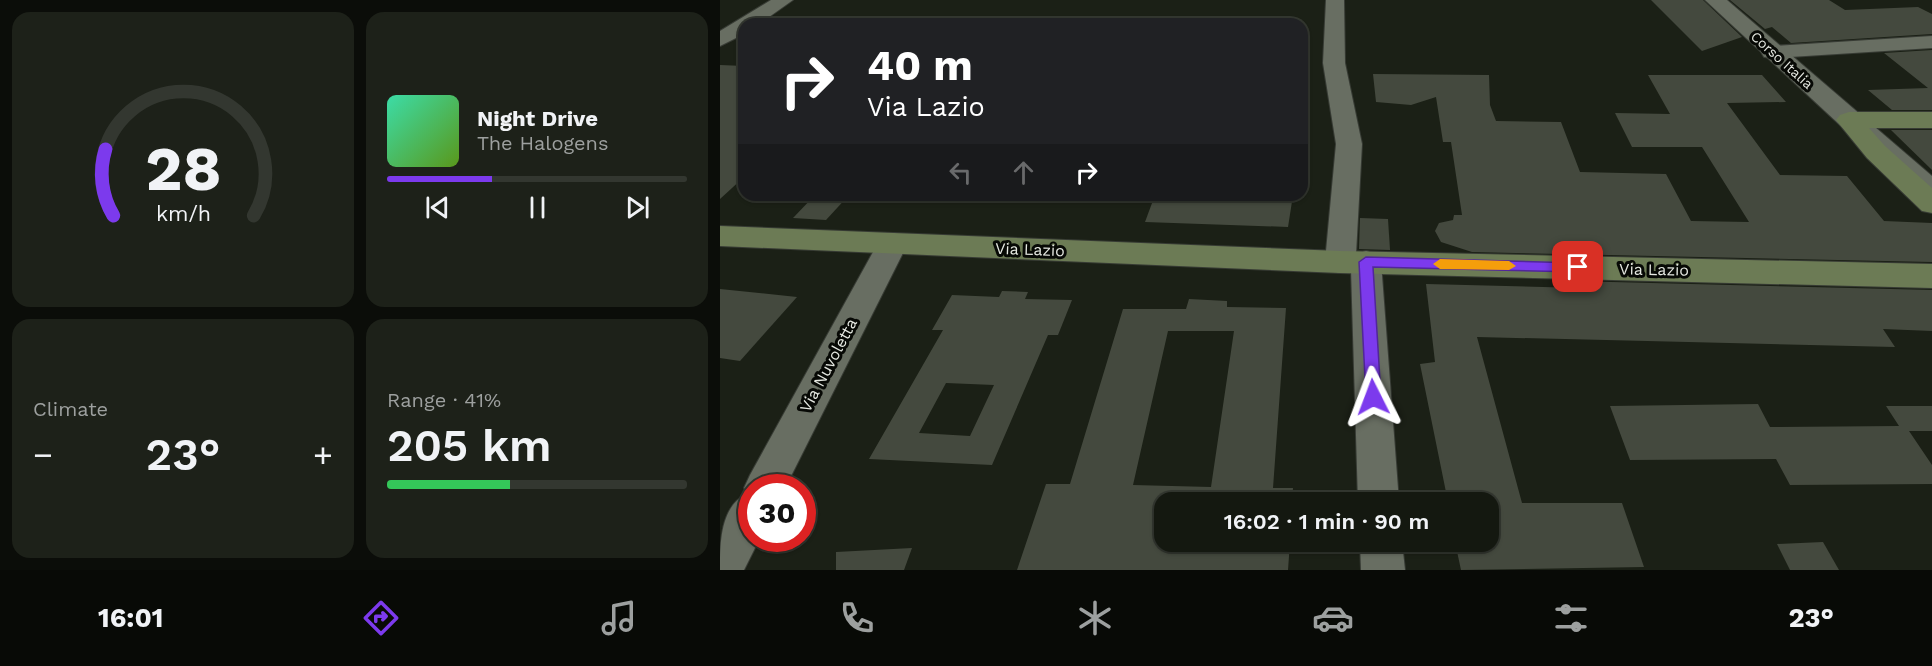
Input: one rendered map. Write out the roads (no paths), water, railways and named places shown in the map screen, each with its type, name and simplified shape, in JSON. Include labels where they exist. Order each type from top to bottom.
[{"type":"main road","points":[[1849,120],[1932,120]]},
{"type":"main road","name":"Corso Italia","points":[[1849,120],[1876,152],[1932,204]]},
{"type":"main road","name":"Via Lazio","points":[[720,236],[1353,262],[1932,276]]},
{"type":"street","points":[[755,18],[784,0]]},
{"type":"street","points":[[1335,0],[1334,63],[1349,144],[1353,262],[1378,492]]},
{"type":"street","name":"Corso Italia","points":[[1715,0],[1932,191]]},
{"type":"street","points":[[720,40],[738,28]]},
{"type":"street","points":[[1772,52],[1932,42]]},
{"type":"street","name":"Via Nuvoletta","points":[[771,474],[893,243]]},
{"type":"street","points":[[721,570],[738,538]]},
{"type":"street","points":[[1382,552],[1383,570]]}]
